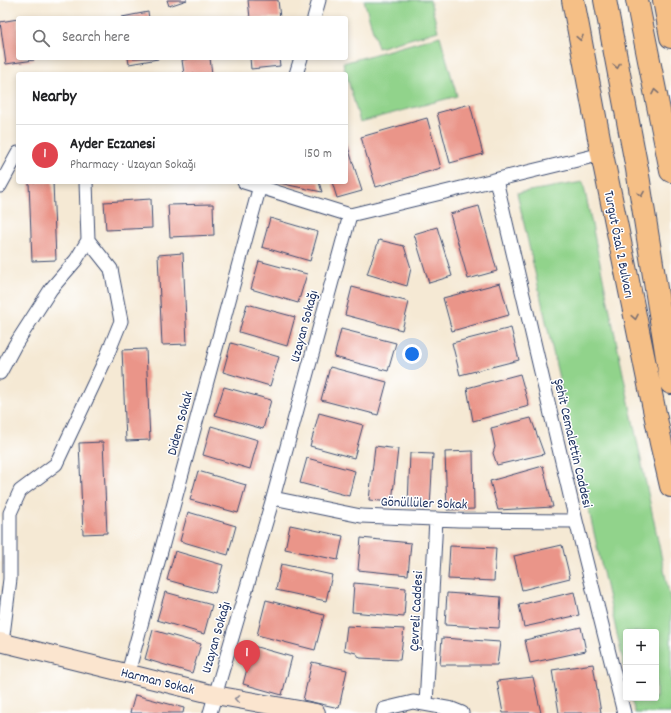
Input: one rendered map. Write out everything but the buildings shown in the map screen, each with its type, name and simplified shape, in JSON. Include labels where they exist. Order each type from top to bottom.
[{"type":"highway","name":"Turgut Özal 2 Bulvarı","points":[[573,0],[602,154],[671,486]]},
{"type":"highway","name":"Turgut Özal 2 Bulvarı","points":[[605,0],[637,169],[671,383]]},
{"type":"highway","points":[[637,0],[671,171]]},
{"type":"highway","points":[[664,0],[671,37]]},
{"type":"street","points":[[315,16],[319,0]]},
{"type":"street","points":[[297,72],[300,60]]},
{"type":"street","points":[[261,184],[350,215],[602,154]]},
{"type":"street","points":[[0,186],[16,157]]},
{"type":"street","name":"Şehit Cemalettin Caddesi","points":[[496,180],[576,521],[624,713]]},
{"type":"street","points":[[0,373],[15,345],[51,289],[76,260],[88,240],[86,184]]},
{"type":"street","name":"Didem Sokak","points":[[128,673],[261,184]]},
{"type":"street","name":"Uzayan Sokağı","points":[[210,713],[273,498],[350,215]]},
{"type":"street","points":[[1,643],[10,580],[10,514],[20,491],[56,464],[106,358],[121,321],[111,269],[88,240]]},
{"type":"street","name":"Gönüllüler Sokak","points":[[273,498],[361,516],[436,519],[576,521]]},
{"type":"street","name":"Çevreli Caddesi","points":[[426,704],[436,519]]},
{"type":"street","name":"Harman Sokak","points":[[1,643],[215,695],[316,713]]},
{"type":"street","points":[[383,713],[384,709],[413,702],[452,709],[462,713]]},
{"type":"green space","points":[[364,0],[430,0],[438,31],[378,48]]},
{"type":"green space","points":[[440,36],[457,96],[360,122],[348,80],[348,72],[346,72],[343,63]]},
{"type":"green space","points":[[583,182],[671,603],[671,713],[635,713],[632,701],[659,701],[659,629],[623,629],[623,661],[517,193]]},
{"type":"place","name":"Ayder Eczanesi","points":[[247,673]]}]
